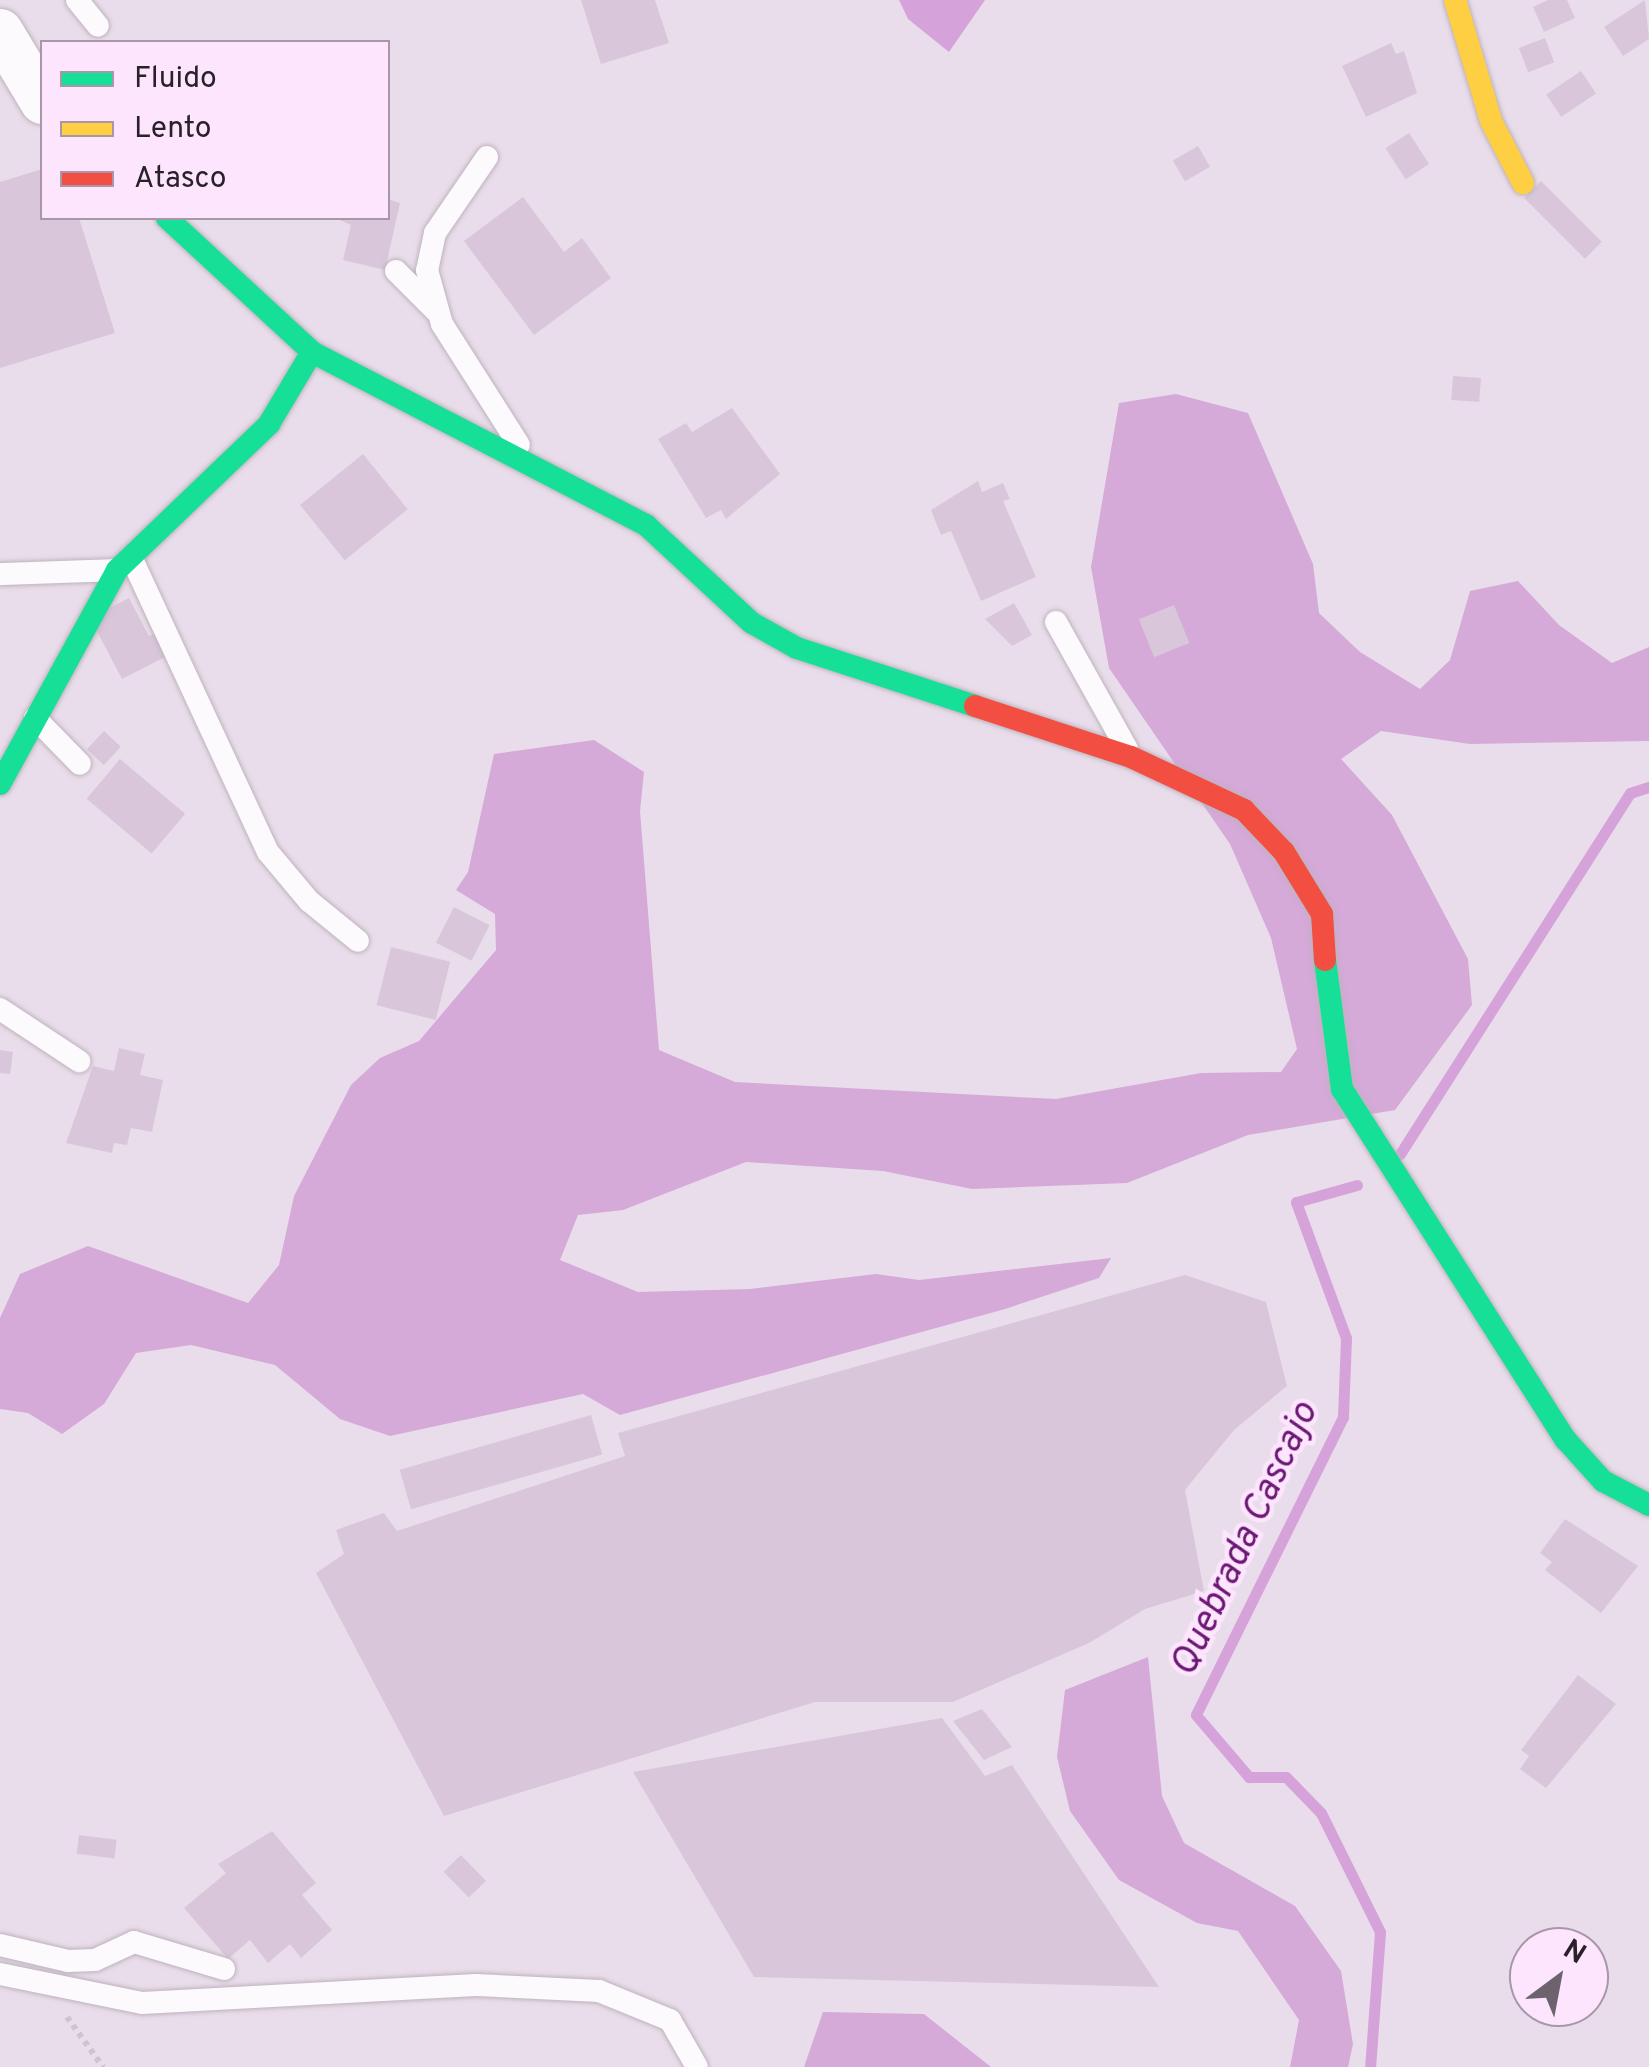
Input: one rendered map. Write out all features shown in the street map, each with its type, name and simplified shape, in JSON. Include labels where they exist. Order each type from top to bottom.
[{"type":"street","points":[[1455,0],[1490,121],[1523,183]]},
{"type":"street","points":[[0,32],[40,98]]},
{"type":"street","points":[[169,220],[312,352],[646,525],[752,623],[797,648],[1131,757],[1244,810],[1284,852],[1322,914],[1330,1044],[1342,1089],[1566,1440],[1603,1480],[1649,1505]]},
{"type":"street","points":[[0,784],[124,563],[269,424],[312,352]]},
{"type":"lane","points":[[77,0],[98,26]]},
{"type":"lane","points":[[435,310],[427,270],[435,233],[487,157]]},
{"type":"lane","points":[[396,271],[435,310],[525,462]]},
{"type":"lane","points":[[0,574],[124,563],[268,852],[308,900],[358,941]]},
{"type":"lane","points":[[1056,622],[1131,757]]},
{"type":"lane","points":[[35,718],[80,764]]},
{"type":"lane","points":[[0,1009],[79,1062]]},
{"type":"lane","points":[[0,1944],[68,1961],[94,1960],[134,1942],[224,1968]]},
{"type":"lane","points":[[0,1974],[47,1987],[142,2003],[476,1986],[598,1991],[670,2020],[698,2067]]},
{"type":"path","points":[[47,1987],[103,2067]]},
{"type":"shaded area","points":[[899,0],[985,0],[949,52],[908,19]]},
{"type":"shaded area","points":[[1176,394],[1248,413],[1313,564],[1319,613],[1360,652],[1420,689],[1450,660],[1470,591],[1518,581],[1559,625],[1612,663],[1649,647],[1649,741],[1470,744],[1381,731],[1341,759],[1392,815],[1468,959],[1472,1005],[1395,1110],[1248,1135],[1127,1183],[972,1189],[883,1171],[746,1162],[623,1210],[578,1215],[560,1260],[638,1292],[750,1289],[876,1274],[919,1280],[1111,1258],[1099,1278],[1005,1309],[620,1415],[583,1394],[390,1436],[340,1419],[275,1365],[191,1345],[136,1353],[104,1404],[62,1434],[28,1413],[0,1409],[0,1318],[20,1274],[88,1246],[248,1303],[279,1265],[294,1196],[351,1085],[380,1058],[419,1041],[496,950],[495,914],[456,890],[468,872],[494,754],[594,740],[644,772],[640,811],[659,1050],[735,1082],[1056,1099],[1201,1073],[1281,1072],[1297,1049],[1271,938],[1230,844],[1109,668],[1091,567],[1119,403]]},
{"type":"shaded area","points":[[1148,1657],[1162,1796],[1184,1843],[1295,1906],[1341,1971],[1353,2044],[1348,2067],[1290,2067],[1299,2020],[1238,1931],[1197,1923],[1119,1880],[1070,1811],[1057,1757],[1065,1690]]},
{"type":"shaded area","points":[[823,2012],[924,2014],[991,2067],[804,2067]]},
{"type":"building","points":[[581,0],[655,0],[669,43],[601,64]]},
{"type":"building","points":[[1548,0],[1567,0],[1575,18],[1544,32],[1533,7]]},
{"type":"building","points":[[1645,0],[1649,39],[1623,56],[1604,27]]},
{"type":"building","points":[[1545,38],[1554,62],[1528,72],[1519,48]]},
{"type":"building","points":[[1391,43],[1396,54],[1404,51],[1417,93],[1366,117],[1342,66]]},
{"type":"building","points":[[1581,71],[1596,93],[1561,117],[1546,94]]},
{"type":"building","points":[[1409,133],[1429,164],[1406,179],[1386,148]]},
{"type":"building","points":[[1198,146],[1210,167],[1185,181],[1173,160]]},
{"type":"building","points":[[40,170],[40,220],[80,220],[115,333],[0,368],[0,182]]},
{"type":"building","points":[[1541,181],[1602,242],[1585,259],[1524,198]]},
{"type":"building","points":[[523,197],[564,252],[582,238],[611,278],[534,335],[464,241]]},
{"type":"building","points":[[390,200],[400,203],[385,270],[343,260],[351,225],[340,220],[390,220]]},
{"type":"building","points":[[1453,376],[1481,378],[1479,402],[1451,400]]},
{"type":"building","points":[[732,408],[780,474],[726,519],[721,510],[706,518],[658,439],[686,423],[692,432]]},
{"type":"building","points":[[363,454],[408,509],[345,560],[300,505]]},
{"type":"building","points":[[978,481],[982,492],[1003,483],[1010,499],[1003,501],[1036,577],[981,601],[951,531],[941,535],[931,510]]},
{"type":"building","points":[[129,598],[149,636],[161,630],[173,653],[122,679],[90,618]]},
{"type":"building","points":[[1014,603],[1032,635],[1012,646],[985,619]]},
{"type":"building","points":[[1174,605],[1189,643],[1154,657],[1139,619]]},
{"type":"building","points":[[104,731],[121,747],[104,765],[87,749]]},
{"type":"building","points":[[120,759],[185,814],[152,853],[87,799]]},
{"type":"building","points":[[454,907],[490,925],[471,961],[436,943]]},
{"type":"building","points":[[391,947],[450,962],[436,1020],[376,1005]]},
{"type":"building","points":[[119,1048],[145,1054],[140,1075],[163,1080],[152,1132],[131,1128],[127,1145],[114,1143],[112,1153],[66,1143],[93,1066],[114,1071]]},
{"type":"building","points":[[0,1050],[13,1052],[10,1074],[0,1073]]},
{"type":"building","points":[[1185,1275],[1266,1302],[1287,1386],[1234,1430],[1185,1490],[1204,1591],[1145,1609],[1089,1643],[953,1702],[815,1702],[444,1816],[316,1573],[344,1554],[336,1530],[384,1513],[397,1531],[625,1456],[618,1433]]},
{"type":"building","points":[[591,1415],[602,1454],[411,1509],[400,1470]]},
{"type":"building","points":[[1565,1519],[1638,1566],[1601,1613],[1545,1570],[1552,1562],[1540,1553]]},
{"type":"building","points":[[1578,1675],[1616,1704],[1546,1788],[1520,1769],[1529,1756],[1521,1750]]},
{"type":"building","points":[[982,1709],[1012,1747],[984,1760],[953,1721]]},
{"type":"building","points":[[942,1718],[985,1776],[1012,1765],[1159,1987],[754,1977],[633,1772]]},
{"type":"building","points":[[272,1831],[316,1883],[302,1895],[332,1930],[301,1958],[290,1944],[268,1963],[250,1940],[228,1959],[184,1908],[226,1873],[218,1864]]},
{"type":"building","points":[[79,1835],[117,1840],[114,1858],[77,1854]]},
{"type":"building","points":[[461,1855],[486,1881],[469,1898],[444,1872]]},
{"type":"waterway","name":"Quebrada Cascajo","points":[[1400,1154],[1630,793],[1649,787]]},
{"type":"waterway","name":"Quebrada Cascajo","points":[[1357,1185],[1296,1202],[1346,1338],[1343,1417],[1196,1715],[1249,1777],[1286,1777],[1321,1813],[1380,1932],[1370,2067]]},
{"type":"traffic: fast","points":[[169,220],[312,352],[646,525],[752,623],[797,648],[975,706]]},
{"type":"traffic: fast","points":[[0,784],[117,570],[269,424],[312,352]]},
{"type":"traffic: fast","points":[[1325,960],[1342,1089],[1566,1440],[1603,1481],[1649,1505]]},
{"type":"traffic: slow","points":[[1455,0],[1491,121],[1523,183]]},
{"type":"traffic: jam","points":[[975,706],[1131,757],[1244,810],[1284,852],[1322,914],[1325,960]]}]
